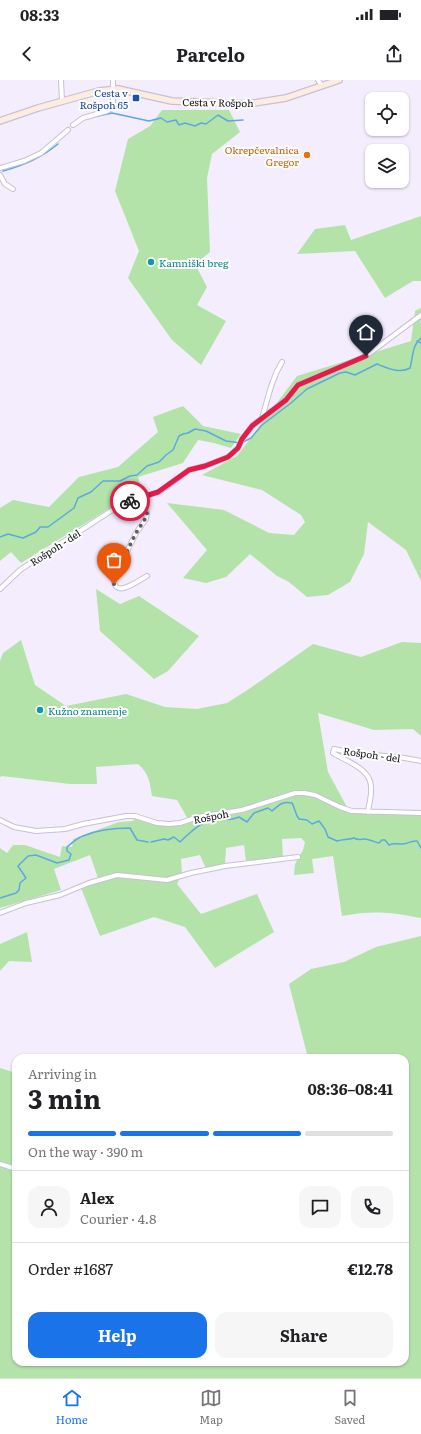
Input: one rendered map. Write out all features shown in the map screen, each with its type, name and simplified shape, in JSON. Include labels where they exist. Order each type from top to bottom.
[{"type":"street","points":[[61,80],[62,101]]},
{"type":"street","points":[[73,125],[83,118],[107,111],[112,107],[114,94],[113,80]]},
{"type":"street","points":[[318,80],[322,86]]},
{"type":"street","name":"Cesta v Rošpoh","points":[[0,121],[99,91],[118,89],[172,101],[248,104],[286,98],[339,80]]},
{"type":"street","points":[[0,168],[24,161],[41,153],[68,130]]},
{"type":"street","points":[[0,174],[0,178],[5,184],[13,188]]},
{"type":"street","points":[[262,419],[286,400],[298,385],[366,356],[421,314]]},
{"type":"street","points":[[262,419],[272,383],[282,362]]},
{"type":"street","name":"Rošpoh - del","points":[[0,589],[20,570],[124,503],[158,492],[189,470],[205,466],[228,457],[238,448],[242,439],[252,426],[262,419]]},
{"type":"street","points":[[113,510],[147,513],[146,519],[136,533],[114,578],[114,584],[117,588],[127,588],[147,576]]},
{"type":"street","name":"Rošpoh - del","points":[[368,812],[372,787],[370,777],[364,771],[333,753],[334,749],[358,754],[399,757],[421,761]]},
{"type":"street","name":"Rošpoh","points":[[0,820],[14,827],[36,831],[65,829],[126,816],[135,816],[157,823],[180,823],[198,817],[242,810],[295,793],[304,793],[315,796],[352,811],[421,813]]},
{"type":"street","points":[[0,913],[26,903],[44,900],[89,883],[117,875],[167,880],[225,866],[298,857]]},
{"type":"street","points":[[0,1164],[12,1168]]},
{"type":"green space","points":[[162,110],[229,110],[240,132],[212,154],[207,178],[210,252],[195,264],[207,287],[197,305],[226,321],[201,365],[172,340],[128,278],[139,251],[115,191],[128,139],[150,126]]},
{"type":"green space","points":[[421,216],[421,281],[413,281],[385,298],[355,251],[297,254],[315,229],[345,225],[351,240]]},
{"type":"green space","points":[[421,308],[421,581],[406,550],[368,522],[364,554],[350,582],[328,595],[307,597],[289,582],[277,576],[250,554],[226,577],[206,583],[183,578],[207,550],[167,503],[224,510],[269,533],[294,535],[305,522],[301,515],[262,490],[202,475],[237,456],[297,376],[411,341],[415,311]]},
{"type":"green space","points":[[183,406],[203,426],[241,434],[231,448],[198,440],[183,463],[138,477],[143,494],[118,503],[21,563],[11,552],[0,561],[0,508],[13,500],[49,507],[79,477],[118,467],[158,432],[153,417]]},
{"type":"green space","points":[[96,589],[120,604],[139,596],[199,636],[168,671],[154,679],[100,631]]},
{"type":"green space","points":[[21,640],[35,685],[66,706],[126,694],[165,707],[197,709],[227,703],[313,644],[361,657],[402,642],[421,643],[421,736],[413,729],[374,730],[318,713],[328,772],[348,809],[421,814],[421,918],[382,912],[342,916],[333,856],[312,859],[314,873],[294,875],[295,864],[303,850],[305,842],[301,838],[282,839],[283,857],[246,861],[244,845],[226,848],[225,864],[206,869],[200,855],[181,859],[182,874],[177,884],[201,914],[257,894],[274,932],[215,968],[185,927],[154,917],[100,936],[81,888],[99,881],[90,855],[54,869],[61,890],[0,908],[0,848],[7,853],[13,845],[25,845],[60,857],[62,846],[72,847],[73,839],[119,822],[133,821],[135,818],[156,824],[175,825],[189,821],[177,800],[152,796],[147,775],[138,764],[96,767],[97,784],[70,784],[0,777],[0,661],[3,653]]},
{"type":"green space","points":[[27,932],[32,962],[9,961],[0,971],[0,944]]},
{"type":"green space","points":[[421,936],[421,1378],[0,1378],[0,1068],[12,1072],[12,1366],[409,1366],[409,1054],[307,1054],[289,984],[311,969],[344,962],[376,947]]},
{"type":"waterway","points":[[89,118],[112,113],[149,121],[161,118],[167,122],[176,120],[179,125],[185,123],[195,126],[201,123],[206,124],[218,115],[228,121],[243,120]]},
{"type":"waterway","points":[[3,171],[32,160],[58,144]]},
{"type":"waterway","points":[[0,537],[8,534],[23,538],[36,532],[40,527],[48,527],[74,508],[78,498],[91,492],[103,481],[120,481],[130,476],[137,475],[147,466],[159,462],[173,450],[179,436],[195,429],[206,431],[226,441],[241,443],[251,438],[262,425],[307,389],[340,373],[346,372],[355,375],[377,364],[389,369],[406,370],[410,368],[414,348],[421,338]]},
{"type":"waterway","points":[[417,341],[421,343]]},
{"type":"waterway","points":[[151,842],[164,839],[168,840],[174,837],[180,842],[198,826],[207,822],[220,819],[230,820],[239,817],[247,822],[254,813],[268,808],[272,811],[281,804],[292,803],[299,819],[307,820],[312,824],[319,821],[325,829],[328,837],[337,841],[354,838],[358,840],[368,839],[379,843],[382,840],[385,840],[389,845],[417,841],[421,848]]},
{"type":"waterway","points":[[0,898],[16,893],[19,890],[20,883],[26,878],[18,866],[28,856],[36,855],[57,863],[69,860],[71,854],[67,851],[67,847],[77,839],[94,832],[112,829],[130,828],[137,840],[148,842]]},
{"type":"way so far","points":[[114,584],[114,578],[136,533],[147,516],[147,513],[143,512],[113,510],[130,501]]},
{"type":"place","name":"Cesta v Rošpoh 65","points":[[136,98]]},
{"type":"place","name":"Okrepčevalnica Gregor","points":[[307,155]]},
{"type":"place","name":"Kamniški breg","points":[[151,262]]},
{"type":"place","name":"Kužno znamenje","points":[[40,710]]},
{"type":"route","points":[[130,501],[148,496],[164,489],[180,475],[189,470],[205,466],[228,457],[238,448],[242,439],[252,426],[286,400],[298,385],[366,356]]}]
